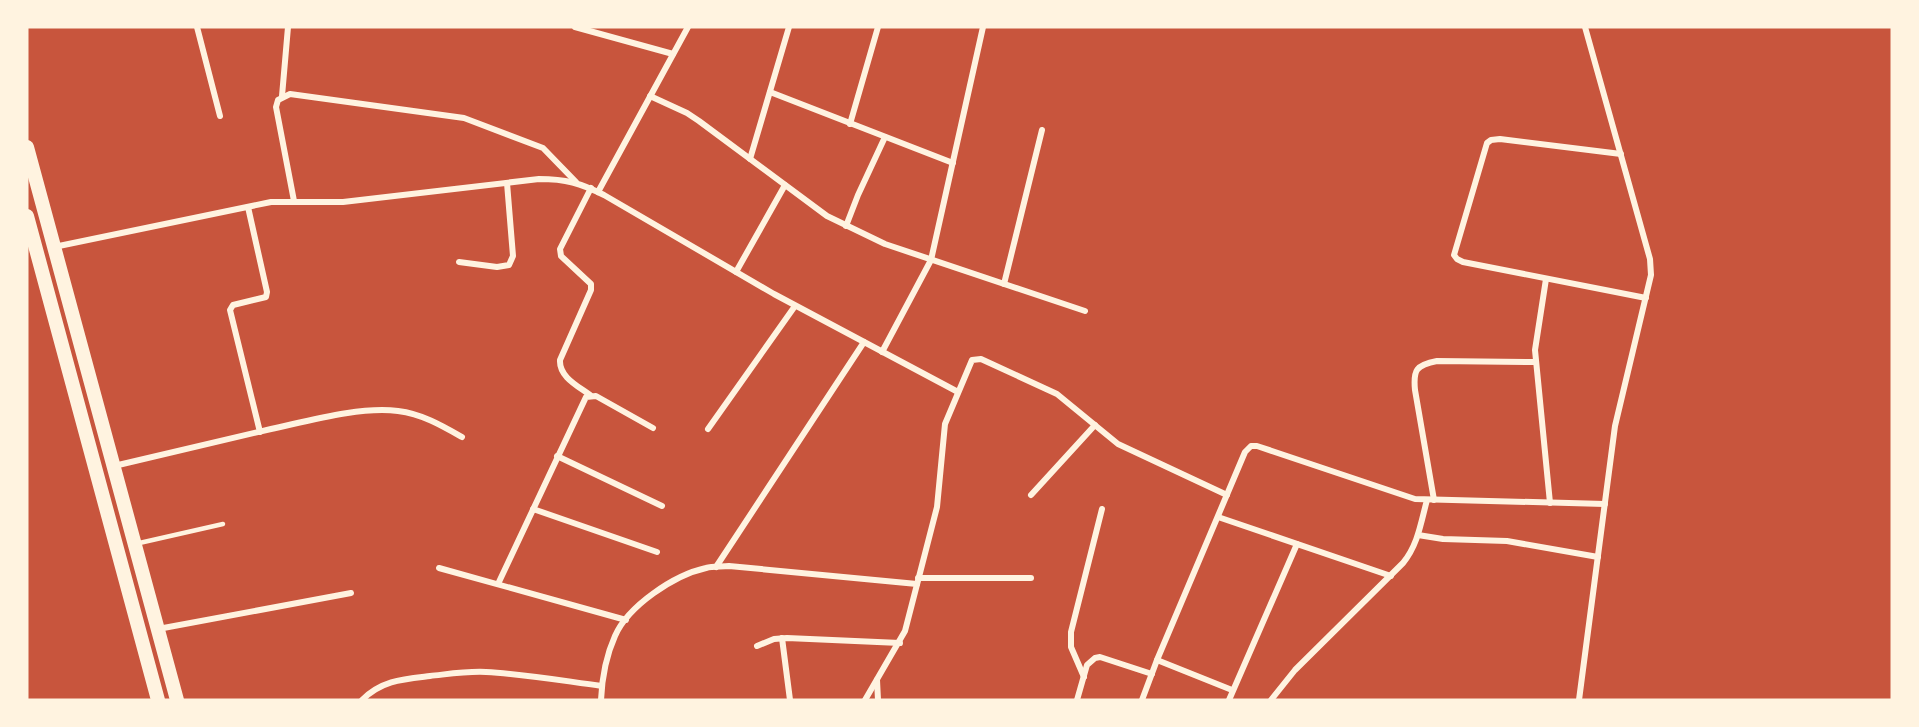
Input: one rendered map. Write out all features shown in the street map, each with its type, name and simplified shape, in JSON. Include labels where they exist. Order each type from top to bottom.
[{"type":"highway","points":[[27,147],[177,700]]},
{"type":"highway","points":[[27,216],[158,700]]},
{"type":"street","points":[[197,27],[220,116]]},
{"type":"street","points":[[282,96],[288,27]]},
{"type":"street","points":[[575,27],[673,54]]},
{"type":"street","points":[[598,192],[688,27]]},
{"type":"street","points":[[750,159],[789,27]]},
{"type":"street","points":[[850,124],[878,27]]},
{"type":"street","points":[[882,351],[932,260],[982,27]]},
{"type":"street","points":[[1580,700],[1615,426],[1651,275],[1650,260],[1585,27]]},
{"type":"street","points":[[770,92],[953,163]]},
{"type":"street","points":[[294,201],[276,106],[282,96],[290,94],[464,118],[543,148],[576,183]]},
{"type":"street","points":[[650,96],[687,113],[827,216],[846,226],[885,244],[1085,311]]},
{"type":"street","points":[[1004,284],[1042,130]]},
{"type":"street","points":[[846,226],[885,137]]},
{"type":"street","points":[[1621,154],[1500,139],[1491,140],[1487,143],[1455,251],[1456,259],[1646,298]]},
{"type":"street","points":[[54,247],[271,202],[343,202],[539,179],[562,179],[591,188],[795,306],[958,392]]},
{"type":"street","points":[[459,262],[496,267],[509,265],[513,256],[507,183]]},
{"type":"street","points":[[736,272],[785,185]]},
{"type":"street","points":[[591,188],[561,249],[561,256],[591,284],[591,290],[560,360],[560,367],[564,374],[591,395],[653,428]]},
{"type":"street","points":[[248,207],[267,292],[266,297],[260,300],[233,305],[230,310],[261,432]]},
{"type":"street","points":[[1546,279],[1536,339],[1536,362],[1550,503]]},
{"type":"street","points":[[708,429],[795,306]]},
{"type":"street","points":[[716,567],[864,342]]},
{"type":"street","points":[[865,700],[905,631],[937,507],[945,424],[972,360],[981,359],[1057,393],[1118,444],[1227,495]]},
{"type":"street","points":[[1271,700],[1295,670],[1411,554],[1431,500],[1414,390],[1417,368],[1426,363],[1437,362],[1536,362]]},
{"type":"street","points":[[498,584],[582,401],[591,395]]},
{"type":"street","points":[[113,466],[316,419],[366,412],[396,411],[432,420],[462,437]]},
{"type":"street","points":[[1031,495],[1095,425]]},
{"type":"street","points":[[1142,700],[1248,448],[1257,446],[1404,496],[1431,500],[1605,504]]},
{"type":"street","points":[[557,456],[662,506]]},
{"type":"street","points":[[533,509],[657,552]]},
{"type":"street","points":[[1084,677],[1071,647],[1071,632],[1102,509]]},
{"type":"street","points":[[1218,517],[1391,576]]},
{"type":"street","points":[[1418,535],[1443,539],[1507,541],[1598,557]]},
{"type":"street","points":[[1229,700],[1296,544]]},
{"type":"street","points":[[601,700],[608,656],[615,634],[626,620],[657,590],[706,568],[729,566],[918,581],[1031,578]]},
{"type":"street","points":[[440,568],[626,620]]},
{"type":"street","points":[[158,628],[351,593]]},
{"type":"street","points":[[756,646],[782,638],[900,643]]},
{"type":"street","points":[[782,638],[790,700]]},
{"type":"street","points":[[1077,700],[1090,660],[1100,657],[1152,674]]},
{"type":"street","points":[[1157,660],[1232,690]]},
{"type":"street","points":[[362,700],[385,683],[400,679],[469,672],[507,674],[602,686]]},
{"type":"street","points":[[877,680],[878,700]]},
{"type":"lane","points":[[134,544],[224,524]]}]
